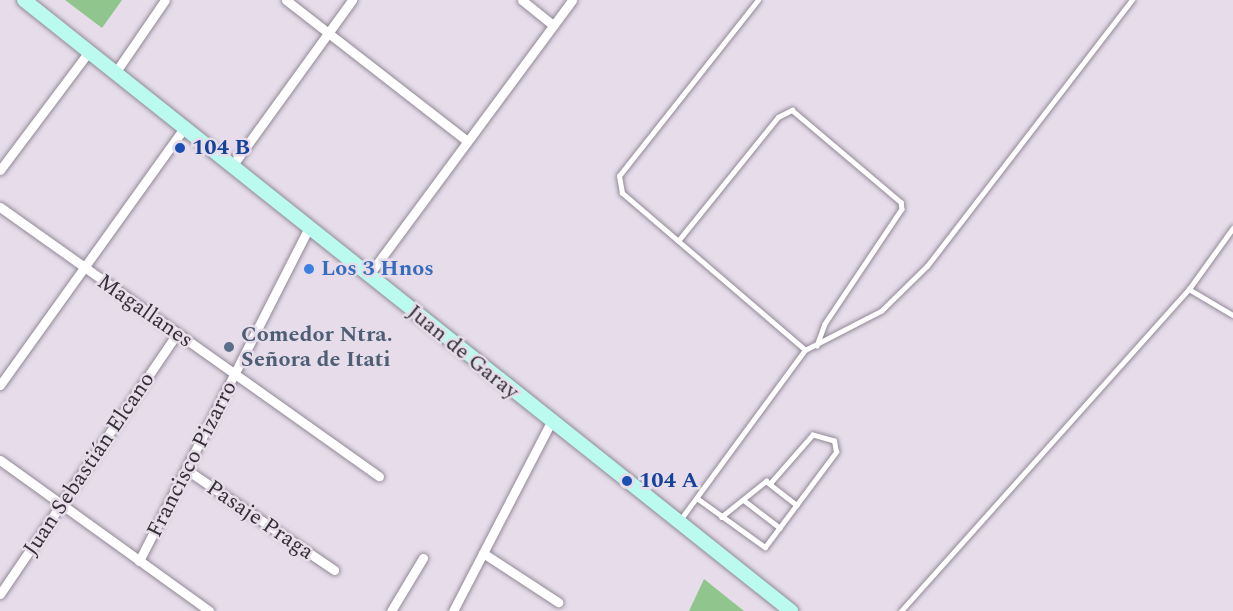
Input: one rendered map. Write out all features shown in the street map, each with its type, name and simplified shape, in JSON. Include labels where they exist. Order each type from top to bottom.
[{"type":"street","name":"Juan de Garay","points":[[24,0],[791,611]]},
{"type":"street","points":[[115,73],[165,0]]},
{"type":"street","points":[[286,0],[467,141]]},
{"type":"street","points":[[232,166],[352,0]]},
{"type":"street","points":[[522,0],[553,25]]},
{"type":"street","points":[[368,276],[572,0]]},
{"type":"street","points":[[0,170],[88,52]]},
{"type":"street","points":[[0,385],[184,128]]},
{"type":"street","name":"Magallanes","points":[[0,207],[379,476]]},
{"type":"street","name":"Francisco Pizarro","points":[[139,561],[309,228]]},
{"type":"street","name":"Juan Sebastián Elcano","points":[[0,594],[63,507],[177,334]]},
{"type":"street","points":[[453,611],[551,422]]},
{"type":"street","points":[[0,460],[209,611]]},
{"type":"street","name":"Pasaje Praga","points":[[187,470],[334,570]]},
{"type":"street","points":[[483,553],[558,602]]},
{"type":"street","points":[[391,611],[423,558]]},
{"type":"lane","points":[[758,0],[619,176],[622,193],[805,350]]},
{"type":"lane","points":[[679,522],[805,350],[817,346],[882,311],[927,266],[1132,0]]},
{"type":"lane","points":[[678,241],[778,117],[792,110],[901,202],[902,209],[820,332],[817,346]]},
{"type":"lane","points":[[902,611],[1189,289],[1233,228]]},
{"type":"lane","points":[[1189,289],[1233,315]]},
{"type":"lane","points":[[697,498],[760,547],[780,528],[836,452],[834,441],[813,435],[771,483]]},
{"type":"lane","points":[[721,517],[746,501],[762,482],[771,483],[797,505]]},
{"type":"lane","points":[[746,501],[780,528]]},
{"type":"green space","points":[[65,0],[122,0],[102,28]]},
{"type":"green space","points":[[704,579],[744,611],[689,611]]},
{"type":"place","name":"104 B","points":[[180,148]]},
{"type":"place","name":"Los 3 Hnos","points":[[309,269]]},
{"type":"place","name":"Comedor Ntra. Señora de Itati","points":[[229,347]]},
{"type":"place","name":"104 A","points":[[627,481]]}]
